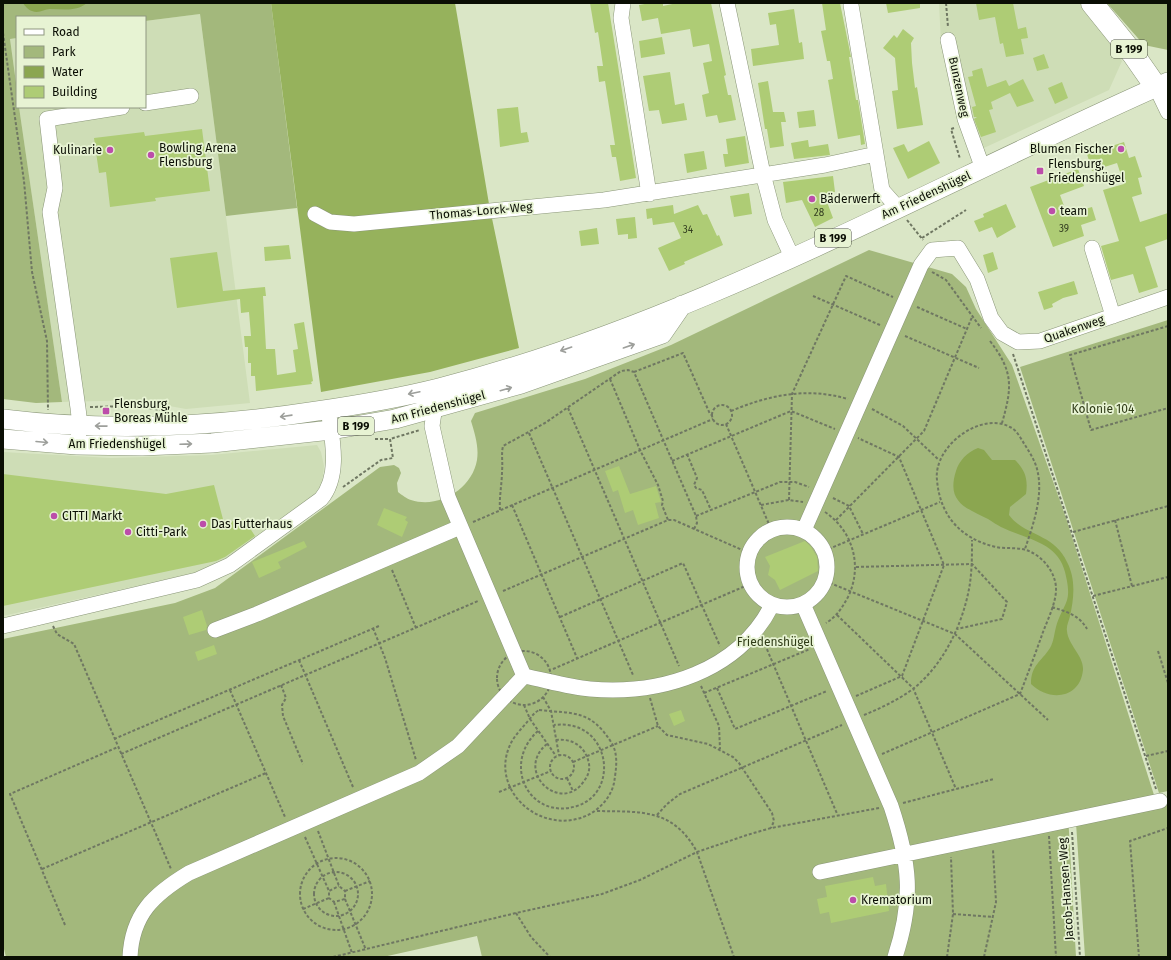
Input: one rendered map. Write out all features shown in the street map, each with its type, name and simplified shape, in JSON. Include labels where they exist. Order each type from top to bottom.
[{"type":"highway","name":"B 199","points":[[1092,3],[1133,54],[1162,84]]},
{"type":"main road","name":"Am Friedenshügel","points":[[3,419],[80,425],[145,426],[223,423],[328,409],[438,388],[523,364],[602,336],[682,305],[792,257],[1162,84]]},
{"type":"main road","name":"Am Friedenshügel","points":[[3,439],[77,445],[142,446],[212,443],[331,430],[395,419],[433,418],[521,384],[662,334],[682,305]]},
{"type":"street","points":[[624,3],[621,18],[649,194]]},
{"type":"street","points":[[727,3],[763,174],[775,220],[792,257]]},
{"type":"street","points":[[851,5],[882,190],[898,208]]},
{"type":"street","name":"Bunzenweg","points":[[948,40],[965,119],[982,169]]},
{"type":"street","points":[[1162,84],[1168,112]]},
{"type":"street","points":[[146,104],[191,96]]},
{"type":"street","points":[[77,445],[80,425],[50,212],[54,188],[47,119],[116,108]]},
{"type":"street","name":"Thomas-Lorck-Weg","points":[[315,214],[330,222],[354,224],[604,200],[825,165],[876,154]]},
{"type":"street","points":[[804,530],[920,267],[932,250],[958,248],[977,279],[991,318],[1002,333],[1013,339]]},
{"type":"street","points":[[1092,248],[1113,316]]},
{"type":"street","name":"Quakenweg","points":[[1013,339],[1018,342],[1040,341],[1168,297]]},
{"type":"street","points":[[438,388],[433,418],[448,497],[524,676]]},
{"type":"street","points":[[3,626],[197,580],[230,565],[321,499],[327,492],[333,471],[331,430],[328,409]]},
{"type":"street","points":[[215,630],[460,527]]},
{"type":"street","points":[[786,527],[804,530],[814,538],[824,551],[827,566],[825,581],[816,595],[803,604],[788,608],[772,605],[759,596],[750,584],[746,568],[749,553],[757,539],[771,530],[786,527]]},
{"type":"street","points":[[803,604],[891,806],[900,831],[908,881],[908,901],[904,928],[895,957]]},
{"type":"street","points":[[524,676],[588,689],[643,688],[690,677],[725,658],[757,630],[772,605]]},
{"type":"street","points":[[130,957],[130,944],[135,926],[142,912],[157,896],[176,880],[419,773],[458,746],[524,676]]},
{"type":"street","points":[[820,872],[1160,801]]},
{"type":"path","name":"Bunzenweg","points":[[946,3],[948,40]]},
{"type":"path","points":[[3,33],[24,181],[32,272],[47,341],[48,413]]},
{"type":"path","points":[[958,134],[956,127],[951,129],[960,159]]},
{"type":"path","points":[[898,208],[932,250]]},
{"type":"path","points":[[922,238],[966,210]]},
{"type":"path","points":[[920,267],[946,280],[985,334]]},
{"type":"path","points":[[789,500],[792,394],[846,276],[967,329]]},
{"type":"path","points":[[836,520],[918,439],[924,431],[972,317]]},
{"type":"path","points":[[1168,326],[1070,355],[1091,430],[1168,408]]},
{"type":"path","points":[[989,339],[1004,365],[1010,384],[1010,395],[1002,424]]},
{"type":"path","points":[[1013,339],[1012,349],[1016,366],[1160,801]]},
{"type":"path","points":[[500,510],[499,493],[502,472],[501,452],[504,446],[529,433],[568,408],[621,371],[634,372],[683,354],[713,419],[718,424],[726,424]]},
{"type":"path","points":[[634,372],[696,516],[697,523],[694,529]]},
{"type":"path","points":[[610,379],[640,450],[658,485],[663,502],[662,505],[668,520]]},
{"type":"path","points":[[731,411],[767,398],[792,394],[808,393],[834,395],[860,403],[890,418],[918,439],[939,460]]},
{"type":"path","points":[[712,415],[715,408],[722,405],[731,411]]},
{"type":"path","points":[[568,408],[660,622],[690,677],[704,693],[718,726],[720,749]]},
{"type":"path","points":[[726,424],[731,418],[731,411]]},
{"type":"path","points":[[672,461],[791,411],[846,433],[899,457],[944,565],[924,622],[902,676],[845,701]]},
{"type":"path","points":[[327,492],[337,491],[381,460],[393,458],[390,439],[433,418]]},
{"type":"path","points":[[460,527],[713,419]]},
{"type":"path","points":[[726,424],[771,530]]},
{"type":"path","points":[[870,758],[1020,693],[1052,607],[1056,591],[1053,575],[1040,557],[1025,549],[996,547],[972,539],[959,529],[940,502],[936,476],[939,460],[948,445],[958,436],[981,426],[1002,424],[1011,427],[1019,435],[1038,470],[1038,499],[1032,527],[1025,549]]},
{"type":"path","points":[[529,433],[618,640],[643,688],[658,726],[667,735],[708,744],[734,757],[743,767],[767,804],[774,822],[771,828]]},
{"type":"path","points":[[687,454],[697,478],[694,485],[696,488],[702,490],[711,510]]},
{"type":"path","points":[[696,516],[780,482],[795,482],[817,499],[844,529],[850,540],[856,567],[850,592],[837,615],[814,628]]},
{"type":"path","points":[[760,505],[789,500],[817,499],[849,506]]},
{"type":"path","points":[[824,551],[940,502]]},
{"type":"path","points":[[512,505],[577,658]]},
{"type":"path","points":[[849,506],[863,534]]},
{"type":"path","points":[[1072,533],[1168,506]]},
{"type":"path","points":[[121,754],[668,520],[674,520],[749,553]]},
{"type":"path","points":[[1115,520],[1132,586]]},
{"type":"path","points":[[387,558],[416,628]]},
{"type":"path","points":[[560,617],[683,563],[725,658]]},
{"type":"path","points":[[856,567],[972,564],[1007,602],[1002,619],[957,629]]},
{"type":"path","points":[[1093,596],[1168,577]]},
{"type":"path","points":[[825,581],[955,634],[1048,720]]},
{"type":"path","points":[[550,670],[750,584]]},
{"type":"path","points":[[1052,607],[1076,616],[1082,620],[1087,629]]},
{"type":"path","points":[[51,615],[57,634],[74,644],[176,880]]},
{"type":"path","points":[[837,615],[913,688],[956,789]]},
{"type":"path","points":[[114,739],[379,626]]},
{"type":"path","points":[[373,628],[419,773]]},
{"type":"path","points":[[757,630],[763,639],[774,664],[838,816]]},
{"type":"path","points":[[704,693],[821,644]]},
{"type":"path","points":[[1158,651],[1168,683]]},
{"type":"path","points":[[299,660],[358,800]]},
{"type":"path","points":[[281,685],[286,698],[282,705],[283,716],[303,764]]},
{"type":"path","points":[[717,688],[735,729],[839,686]]},
{"type":"path","points":[[230,690],[266,773],[328,859],[339,886],[345,892],[345,899],[366,950]]},
{"type":"path","points":[[543,697],[551,711],[559,755]]},
{"type":"path","points":[[524,705],[530,719],[556,756]]},
{"type":"path","points":[[597,811],[607,799],[613,787],[617,766],[613,744],[601,726],[582,714],[539,710],[510,745],[506,766],[510,788],[523,806],[541,818],[570,822],[597,811],[636,812],[657,815],[688,836],[697,852],[734,957]]},
{"type":"path","points":[[538,731],[523,750],[520,767],[523,783],[532,797],[546,806],[563,809],[579,805],[592,796],[602,782],[605,766],[601,750],[592,736],[578,727],[562,724],[554,725]]},
{"type":"path","points":[[573,762],[658,726]]},
{"type":"path","points":[[547,744],[537,756],[535,767],[537,777],[543,786],[552,792],[562,794],[573,791],[582,785],[587,776],[589,766],[587,756],[581,747],[572,741],[556,740]]},
{"type":"path","points":[[66,925],[10,794],[118,748]]},
{"type":"path","points":[[1146,756],[1168,751]]},
{"type":"path","points":[[566,755],[573,762],[573,771],[567,778],[557,778],[551,771],[550,762],[556,756],[566,755]]},
{"type":"path","points":[[499,792],[551,771]]},
{"type":"path","points":[[42,869],[266,773]]},
{"type":"path","points":[[567,778],[573,791]]},
{"type":"path","points":[[334,957],[602,894],[640,880],[697,852],[771,828],[891,806],[994,780]]},
{"type":"path","name":"Jacob-Hansen-Weg","points":[[1071,819],[1080,957]]},
{"type":"path","points":[[302,824],[316,865],[329,891],[329,898]]},
{"type":"path","points":[[1048,824],[1056,957]]},
{"type":"path","points":[[1139,957],[1130,841],[1168,828]]},
{"type":"path","points":[[984,957],[996,902],[992,836]]},
{"type":"path","points":[[947,957],[953,914],[951,844]]},
{"type":"path","points":[[328,859],[343,859],[354,863],[364,871],[370,881],[373,894],[370,907],[365,917],[356,924],[344,930],[322,928],[311,921],[303,908],[300,897],[302,884],[307,873],[316,865],[328,859]]},
{"type":"path","points":[[334,872],[344,873],[354,880],[359,895],[350,912],[338,917],[320,911],[316,903],[314,892],[316,884],[322,877],[334,872]]},
{"type":"path","points":[[345,892],[370,881]]},
{"type":"path","points":[[329,891],[339,886]]},
{"type":"path","points":[[303,908],[329,898]]},
{"type":"path","points":[[329,898],[334,902],[338,917],[352,953]]},
{"type":"path","points":[[334,902],[345,899]]},
{"type":"path","points":[[516,913],[530,937],[550,957]]},
{"type":"path","points":[[953,914],[993,917]]},
{"type":"shaded area","points":[[271,3],[455,3],[489,204],[519,348],[430,372],[321,392]]},
{"type":"shaded area","points":[[939,3],[1082,3],[1122,61],[1109,90],[973,153],[941,43]]},
{"type":"shaded area","points":[[200,14],[250,403],[186,409],[136,400],[62,402],[19,108],[146,108],[146,21]]},
{"type":"shaded area","points":[[16,38],[16,83],[10,39]]},
{"type":"shaded area","points":[[317,445],[321,452],[324,466],[322,483],[312,499],[235,555],[194,573],[3,616],[3,452],[111,458],[211,455]]},
{"type":"green space","points":[[3,3],[271,3],[297,208],[226,216],[200,14],[146,21],[146,16],[16,16],[16,38],[10,39],[16,83],[16,108],[19,108],[62,402],[36,403],[3,399]]},
{"type":"green space","points":[[1107,3],[1168,3],[1168,50],[1144,45]]},
{"type":"green space","name":"Friedenshügel","points":[[869,250],[952,274],[966,287],[976,309],[1012,365],[1066,518],[1154,795],[1068,814],[1076,957],[482,957],[477,936],[383,957],[6,957],[3,945],[3,639],[175,603],[215,588],[380,467],[394,465],[399,468],[401,473],[397,483],[398,492],[408,499],[422,502],[432,502],[443,499],[461,488],[469,480],[474,470],[477,460],[477,445],[471,421],[475,413],[585,379],[671,345]]},
{"type":"green space","name":"Kolonie 104","points":[[1168,320],[1168,791],[1159,793],[1020,367]]},
{"type":"green space","points":[[1168,805],[1168,957],[1085,957],[1076,823]]},
{"type":"water","points":[[23,3],[87,3],[74,9],[50,9],[35,12],[29,10]]},
{"type":"water","points":[[978,448],[984,450],[992,460],[1015,460],[1019,464],[1024,472],[1027,484],[1026,494],[1010,507],[1009,515],[1015,522],[1055,545],[1070,568],[1073,582],[1073,595],[1067,631],[1070,641],[1079,655],[1083,665],[1083,670],[1081,680],[1076,687],[1063,695],[1055,695],[1038,690],[1031,684],[1031,678],[1037,664],[1047,653],[1051,645],[1059,618],[1068,597],[1065,572],[1056,554],[1048,548],[1040,543],[999,526],[966,507],[956,497],[954,482],[957,467],[967,454]]},
{"type":"building","points":[[590,3],[608,3],[636,178],[620,181],[616,157],[612,157],[610,145],[615,145],[605,81],[599,82],[597,66],[603,66],[598,32],[595,33]]},
{"type":"building","points":[[663,3],[663,6],[677,3],[711,3],[726,75],[724,76],[728,95],[731,95],[736,120],[719,123],[717,115],[706,117],[702,95],[709,93],[703,63],[712,61],[709,44],[693,47],[690,29],[661,34],[658,18],[642,21],[639,5]]},
{"type":"building","points":[[822,3],[840,3],[851,57],[849,57],[865,144],[861,145],[860,135],[838,139],[828,80],[833,79],[830,61],[827,61],[821,31],[826,30]]},
{"type":"building","points":[[886,3],[920,3],[920,8],[888,13]]},
{"type":"building","points":[[976,3],[1013,3],[1018,29],[1026,27],[1028,38],[1021,39],[1024,54],[1006,57],[1003,43],[1000,44],[995,17],[979,20]]},
{"type":"building","points":[[794,9],[799,43],[802,42],[804,59],[753,66],[751,49],[779,45],[776,24],[770,25],[768,13]]},
{"type":"building","points":[[903,29],[914,38],[911,43],[912,63],[915,88],[917,87],[923,125],[897,129],[892,91],[898,90],[895,58],[883,48],[894,35],[897,38]]},
{"type":"building","points":[[662,37],[665,54],[641,58],[639,41]]},
{"type":"building","points":[[1044,54],[1049,68],[1037,71],[1033,58]]},
{"type":"building","points":[[982,68],[987,87],[1006,80],[1009,86],[1023,79],[1034,101],[1017,107],[1010,93],[991,102],[993,109],[989,110],[996,132],[981,137],[974,119],[977,117],[974,117],[972,107],[976,106],[968,77],[973,76],[972,71]]},
{"type":"building","points":[[670,72],[675,105],[684,103],[687,120],[662,124],[659,110],[649,111],[643,76]]},
{"type":"building","points":[[768,81],[773,112],[784,112],[786,122],[781,122],[784,146],[770,148],[767,129],[765,129],[758,83]]},
{"type":"building","points":[[1062,82],[1068,98],[1055,104],[1048,88]]},
{"type":"building","points":[[518,107],[521,133],[527,132],[529,142],[500,147],[497,109]]},
{"type":"building","points":[[814,110],[816,126],[799,128],[797,112]]},
{"type":"building","name":"Bowling Arena Flensburg","points":[[202,129],[210,191],[155,198],[156,201],[110,207],[106,172],[99,173],[94,138],[144,132],[145,136]]},
{"type":"building","points":[[745,136],[749,163],[725,167],[723,154],[728,154],[726,139]]},
{"type":"building","points":[[808,140],[809,147],[828,144],[830,155],[794,159],[791,143]]},
{"type":"building","points":[[929,141],[940,163],[908,179],[893,148],[904,144],[908,152]]},
{"type":"building","points":[[1124,142],[1129,158],[1135,156],[1142,177],[1138,178],[1142,194],[1132,197],[1140,222],[1168,213],[1168,239],[1145,247],[1158,287],[1139,293],[1133,274],[1111,280],[1101,246],[1119,241],[1103,190],[1124,184],[1117,163],[1092,171],[1087,154]]},
{"type":"building","points":[[704,151],[707,169],[687,173],[684,154]]},
{"type":"building","points":[[1078,169],[1084,186],[1060,195],[1067,214],[1092,207],[1096,220],[1081,225],[1084,236],[1053,247],[1030,187]]},
{"type":"building","points":[[833,176],[835,192],[824,194],[833,218],[815,227],[802,200],[786,203],[783,182]]},
{"type":"building","points":[[749,193],[752,214],[734,217],[730,196]]},
{"type":"building","points":[[1006,204],[1016,227],[997,238],[992,227],[979,232],[974,221],[984,217],[983,214]]},
{"type":"building","points":[[673,205],[674,214],[698,205],[703,215],[707,214],[717,236],[719,235],[723,245],[684,262],[685,264],[669,271],[658,248],[681,238],[674,222],[653,225],[652,218],[647,219],[646,209]]},
{"type":"building","points":[[635,217],[637,238],[628,239],[628,234],[618,235],[616,219]]},
{"type":"building","points":[[597,228],[599,244],[581,246],[579,231]]},
{"type":"building","points":[[289,245],[291,259],[265,261],[264,247]]},
{"type":"building","points":[[217,252],[223,291],[265,287],[266,296],[263,296],[266,349],[275,349],[277,375],[296,372],[293,350],[298,349],[294,324],[304,322],[313,381],[311,382],[312,384],[256,391],[255,376],[251,376],[251,363],[248,363],[248,347],[245,347],[244,336],[251,336],[249,312],[241,313],[240,299],[177,308],[170,258]]},
{"type":"building","points":[[993,252],[998,269],[988,273],[983,255]]},
{"type":"building","points":[[1074,281],[1078,294],[1063,298],[1052,304],[1053,307],[1044,310],[1038,292]]},
{"type":"building","points":[[619,466],[630,494],[656,486],[661,502],[655,503],[659,518],[638,525],[633,510],[625,513],[618,490],[613,492],[605,471]]},
{"type":"building","name":"Citti-Park","points":[[3,474],[166,494],[214,485],[224,523],[244,519],[255,536],[225,557],[216,561],[3,606]]},
{"type":"building","points":[[384,508],[407,517],[405,520],[408,522],[402,537],[377,525]]},
{"type":"building","points":[[304,541],[307,547],[278,562],[281,568],[259,578],[252,562]]},
{"type":"building","points":[[805,541],[817,557],[818,571],[780,590],[775,580],[768,575],[770,566],[765,557]]},
{"type":"building","points":[[202,610],[207,626],[206,630],[189,635],[183,617]]},
{"type":"building","points":[[214,645],[217,654],[198,661],[195,652]]},
{"type":"building","points":[[681,710],[685,721],[674,726],[669,714]]},
{"type":"building","name":"Krematorium","points":[[873,877],[875,886],[886,884],[889,911],[831,923],[829,912],[820,914],[817,899],[827,897],[825,886]]},
{"type":"place","name":"Blumen Fischer","points":[[1121,149]]},
{"type":"place","name":"Kulinarie","points":[[110,150]]},
{"type":"place","name":"Bowling Arena Flensburg","points":[[151,155]]},
{"type":"place","name":"Flensburg, Friedenshügel","points":[[1040,171]]},
{"type":"place","name":"Bäderwerft","points":[[812,199]]},
{"type":"place","name":"team","points":[[1052,211]]},
{"type":"place","name":"Flensburg, Boreas Mühle","points":[[106,411]]},
{"type":"place","name":"CITTI Markt","points":[[54,516]]},
{"type":"place","name":"Das Futterhaus","points":[[203,524]]},
{"type":"place","name":"Citti-Park","points":[[128,532]]},
{"type":"place","name":"Krematorium","points":[[853,900]]}]
